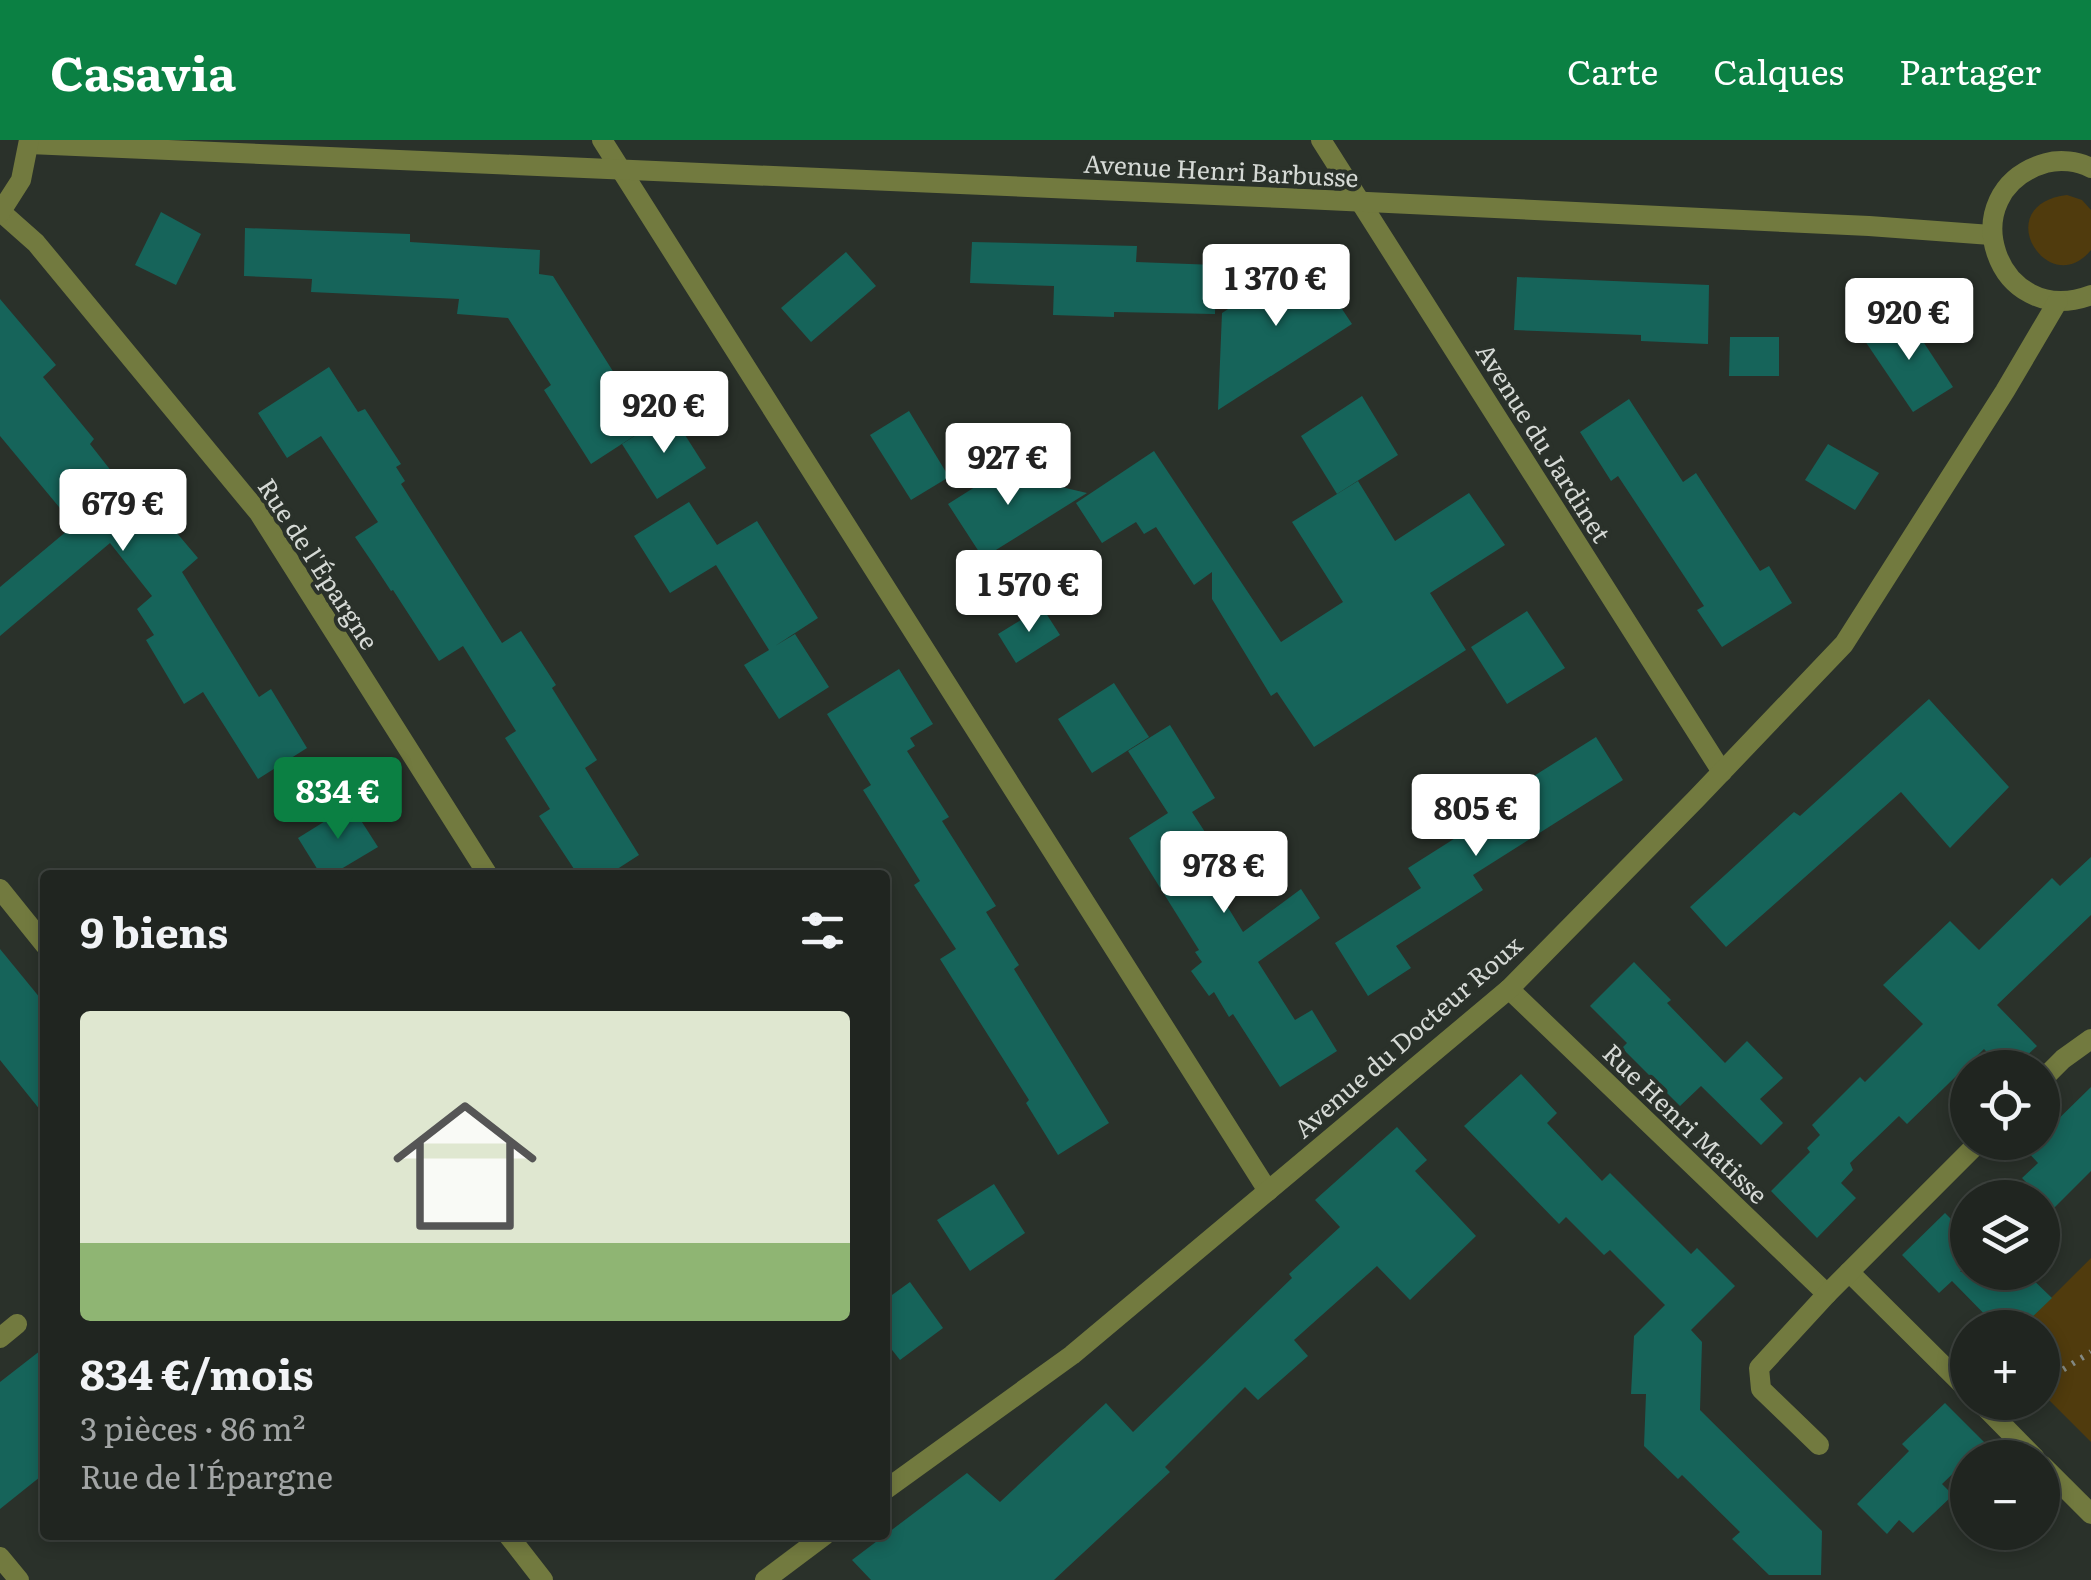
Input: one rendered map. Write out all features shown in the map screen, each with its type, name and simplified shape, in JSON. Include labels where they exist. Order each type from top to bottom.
[{"type":"street","points":[[602,140],[1268,1191]]},
{"type":"street","name":"Avenue du Jardinet","points":[[1320,140],[1722,772]]},
{"type":"street","points":[[2043,140],[2055,161]]},
{"type":"street","points":[[0,212],[20,180],[29,142]]},
{"type":"street","name":"Avenue Henri Barbusse","points":[[29,142],[1868,226],[1992,235]]},
{"type":"street","points":[[2091,168],[2082,163],[2055,161],[2029,168],[2008,185],[1995,209],[1992,235],[1998,260],[2012,281],[2033,295],[2058,302],[2091,294]]},
{"type":"street","name":"Rue de l'Épargne","points":[[0,212],[36,243],[259,514],[485,870]]},
{"type":"street","name":"Avenue du Docteur Roux","points":[[890,1486],[1072,1355],[1509,988],[1844,644],[2058,302]]},
{"type":"street","points":[[0,889],[40,939]]},
{"type":"street","name":"Rue Henri Matisse","points":[[1509,988],[1828,1294]]},
{"type":"street","points":[[2060,1062],[2091,1040]]},
{"type":"street","points":[[1819,1445],[1761,1389],[1759,1368],[1961,1160]]},
{"type":"street","points":[[1849,1272],[1950,1372]]},
{"type":"street","points":[[0,1338],[17,1324]]},
{"type":"street","points":[[1998,1420],[2018,1440]]},
{"type":"street","points":[[2060,1482],[2091,1514]]},
{"type":"street","points":[[512,1540],[543,1580]]},
{"type":"street","points":[[765,1580],[818,1540]]},
{"type":"street","points":[[0,1556],[19,1580]]},
{"type":"path","points":[[2060,1371],[2091,1352]]},
{"type":"shaded area","points":[[2067,195],[2082,200],[2091,210],[2091,250],[2075,263],[2058,265],[2033,246],[2028,231],[2031,215],[2043,202]]},
{"type":"shaded area","points":[[2091,1258],[2091,1442],[2060,1411],[2060,1310],[2039,1310]]},
{"type":"building","points":[[161,212],[201,234],[176,285],[135,265]]},
{"type":"building","points":[[245,228],[410,234],[410,242],[540,250],[539,274],[553,276],[648,427],[591,464],[544,390],[551,385],[508,318],[457,314],[459,299],[311,292],[312,279],[244,276]]},
{"type":"building","points":[[972,242],[1137,246],[1136,262],[1216,265],[1215,314],[1053,315],[1054,286],[970,283]]},
{"type":"building","points":[[846,252],[876,286],[811,342],[781,308]]},
{"type":"building","points":[[1308,258],[1352,324],[1218,410],[1222,313]]},
{"type":"building","points":[[1517,277],[1709,285],[1708,344],[1641,341],[1641,335],[1514,330]]},
{"type":"building","points":[[0,299],[56,365],[43,377],[94,439],[90,444],[145,514],[154,506],[198,558],[182,572],[259,697],[271,689],[307,748],[258,779],[203,692],[184,704],[146,640],[154,635],[137,609],[152,596],[110,543],[0,636],[0,587],[74,525],[0,436]]},
{"type":"building","points":[[1905,314],[1953,387],[1913,412],[1865,341]]},
{"type":"building","points":[[1730,337],[1779,337],[1779,376],[1729,376]]},
{"type":"building","points":[[329,367],[358,412],[365,409],[401,464],[396,467],[405,481],[401,484],[502,643],[521,631],[556,685],[552,688],[597,760],[585,768],[639,855],[616,870],[575,870],[539,816],[550,809],[505,738],[516,731],[463,646],[439,661],[355,537],[378,522],[321,436],[287,458],[258,413]]},
{"type":"building","points":[[1362,396],[1398,455],[1337,494],[1301,436]]},
{"type":"building","points":[[1629,399],[1683,482],[1696,473],[1760,571],[1769,566],[1792,603],[1722,647],[1697,610],[1704,606],[1618,476],[1611,481],[1580,432]]},
{"type":"building","points":[[909,411],[949,477],[911,500],[870,435]]},
{"type":"building","points":[[671,413],[706,468],[657,499],[622,444]]},
{"type":"building","points":[[1828,444],[1879,473],[1855,510],[1805,480]]},
{"type":"building","points":[[1154,451],[1281,642],[1343,602],[1292,522],[1358,481],[1395,541],[1469,493],[1505,545],[1430,593],[1466,650],[1314,747],[1277,692],[1271,696],[1212,599],[1212,572],[1194,585],[1156,527],[1144,534],[1136,522],[1102,543],[1076,503]]},
{"type":"building","points":[[1016,461],[1027,479],[1087,493],[983,558],[948,504]]},
{"type":"building","points":[[689,502],[717,545],[757,521],[818,618],[775,646],[795,634],[829,687],[779,719],[744,665],[769,650],[716,565],[670,593],[634,536]]},
{"type":"building","points":[[1042,607],[1060,635],[1016,663],[998,634]]},
{"type":"building","points":[[1527,611],[1565,668],[1507,704],[1471,647]]},
{"type":"building","points":[[899,669],[933,724],[910,738],[915,746],[907,751],[949,817],[942,821],[996,906],[986,912],[1019,965],[1014,969],[1109,1123],[1058,1155],[1026,1103],[1029,1100],[940,959],[956,949],[914,885],[920,881],[863,790],[871,785],[827,714]]},
{"type":"building","points":[[1114,683],[1149,737],[1092,773],[1058,719]]},
{"type":"building","points":[[1929,699],[2009,787],[1950,848],[1901,792],[1726,947],[1690,907],[1794,812],[1800,816]]},
{"type":"building","points":[[1170,725],[1215,798],[1192,812],[1216,849],[1199,860],[1243,932],[1301,889],[1320,918],[1258,962],[1295,1020],[1312,1010],[1337,1051],[1280,1087],[1233,1014],[1229,1017],[1214,992],[1209,996],[1191,971],[1202,962],[1195,952],[1199,950],[1129,838],[1168,813],[1128,751]]},
{"type":"building","points":[[1596,737],[1623,780],[1473,875],[1483,890],[1396,946],[1411,968],[1368,996],[1335,943],[1421,888],[1408,868],[1468,830],[1462,821]]},
{"type":"building","points":[[351,805],[378,847],[339,870],[318,870],[298,838]]},
{"type":"building","points":[[2091,857],[2091,915],[1997,1005],[2037,1046],[2033,1050],[1950,1050],[1950,1082],[1907,1124],[1899,1116],[1850,1163],[1853,1170],[1841,1183],[1856,1198],[1817,1238],[1771,1191],[1810,1152],[1807,1148],[1820,1135],[1812,1125],[1860,1077],[1865,1082],[1923,1024],[1883,985],[1950,921],[1979,950],[2052,878],[2060,886]]},
{"type":"building","points":[[0,949],[40,998],[40,1110],[0,1060]]},
{"type":"building","points":[[1634,962],[1725,1063],[1747,1041],[1783,1078],[1760,1099],[1783,1123],[1761,1145],[1701,1086],[1680,1106],[1622,1048],[1627,1043],[1590,1006]]},
{"type":"building","points":[[1521,1074],[1557,1113],[1547,1123],[1602,1181],[1610,1173],[1691,1254],[1697,1248],[1735,1286],[1691,1330],[1702,1342],[1700,1410],[1822,1531],[1821,1575],[1769,1575],[1732,1539],[1740,1532],[1682,1475],[1678,1479],[1644,1446],[1646,1394],[1631,1394],[1634,1336],[1665,1305],[1610,1250],[1604,1255],[1566,1217],[1559,1224],[1464,1126]]},
{"type":"building","points":[[2091,1087],[2091,1171],[2060,1202],[2060,1180],[2022,1178],[2038,1163],[2035,1160],[2060,1160],[2060,1117]]},
{"type":"building","points":[[1397,1127],[1427,1160],[1415,1171],[1476,1236],[1410,1300],[1377,1266],[1294,1340],[1308,1356],[1258,1400],[1245,1387],[1165,1467],[1170,1472],[1054,1580],[871,1580],[852,1560],[878,1540],[890,1540],[890,1531],[967,1473],[1000,1502],[1106,1403],[1133,1432],[1340,1227],[1315,1200]]},
{"type":"building","points":[[994,1184],[1025,1233],[970,1271],[937,1220]]},
{"type":"building","points":[[1945,1213],[1950,1218],[1950,1283],[1939,1293],[1902,1255]]},
{"type":"building","points":[[910,1282],[943,1328],[900,1360],[890,1347],[890,1296]]},
{"type":"building","points":[[1961,1290],[2044,1290],[2052,1298],[2040,1310],[1980,1310]]},
{"type":"building","points":[[40,1351],[40,1477],[0,1509],[0,1382]]},
{"type":"building","points":[[1945,1403],[1950,1408],[1950,1420],[1962,1420],[1982,1440],[1950,1440],[1950,1476],[1942,1484],[1950,1498],[1913,1533],[1899,1520],[1887,1534],[1857,1504],[1909,1451],[1902,1444]]}]
